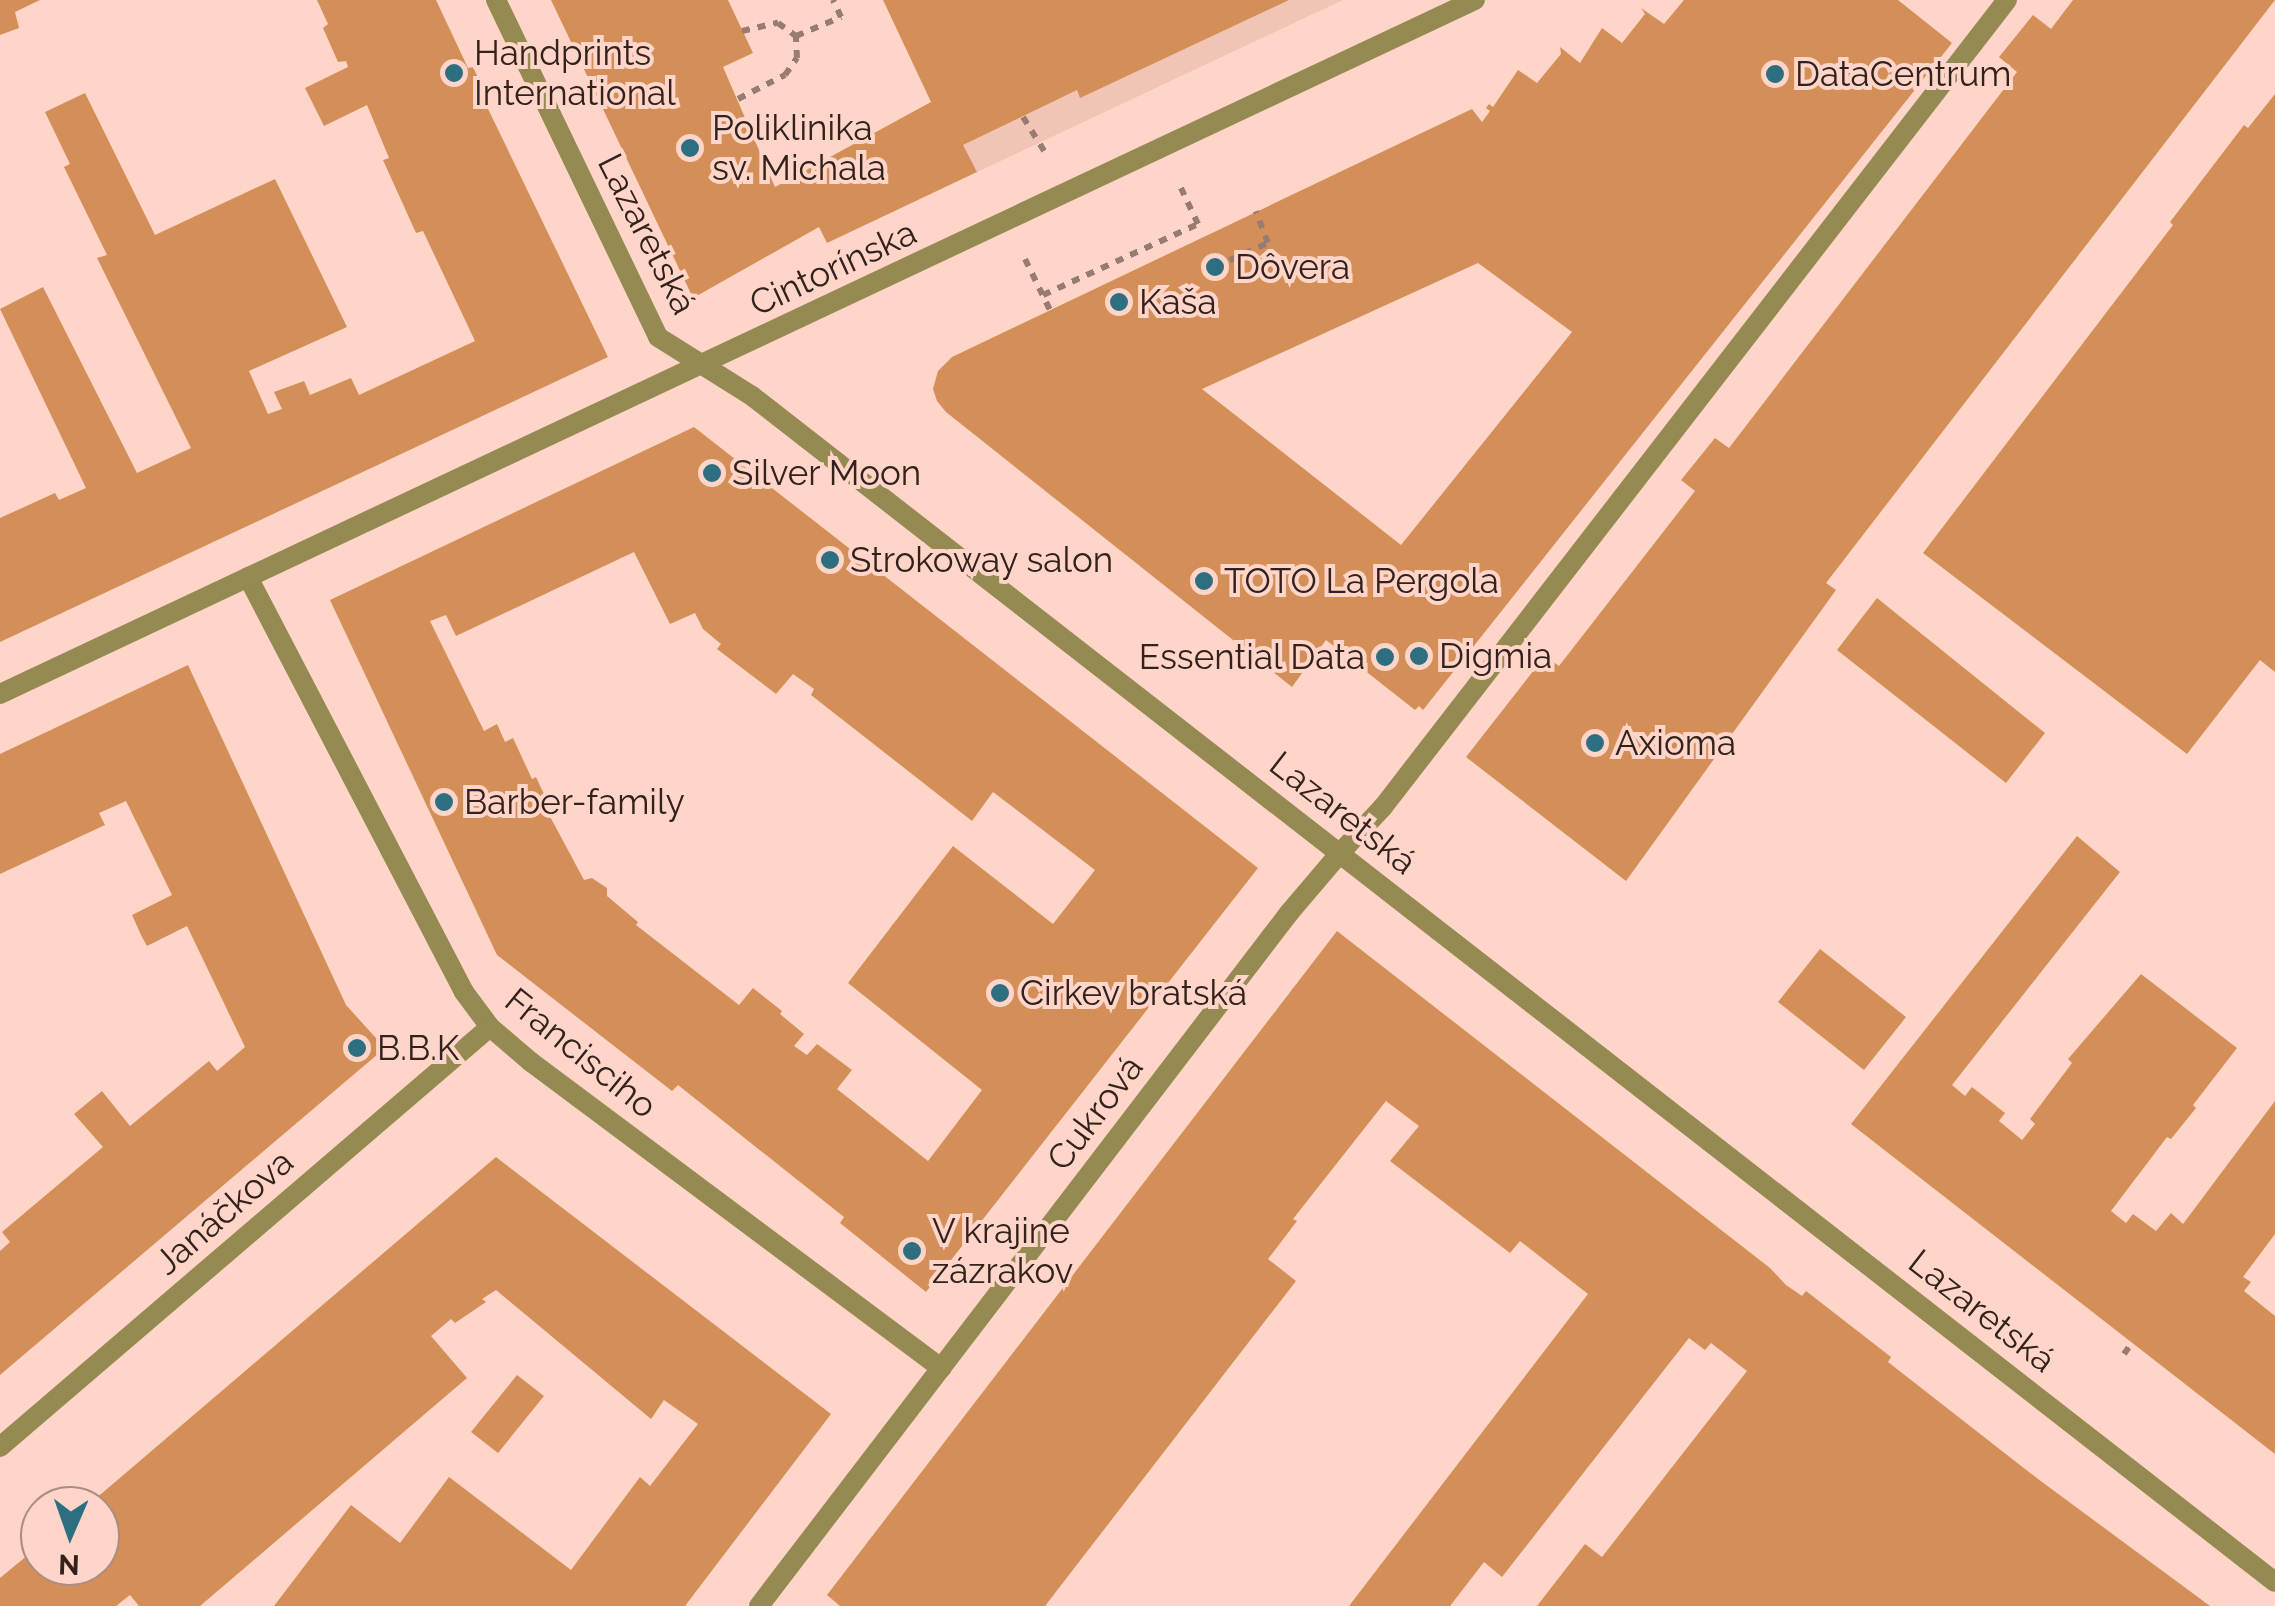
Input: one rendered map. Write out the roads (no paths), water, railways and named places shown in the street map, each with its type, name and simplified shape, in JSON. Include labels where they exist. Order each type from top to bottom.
[{"type":"street","name":"Lazaretská","points":[[496,0],[658,338],[704,363],[1341,852],[2275,1582]]},
{"type":"street","name":"Cintorínska","points":[[0,694],[1475,0]]},
{"type":"street","name":"Cukrová","points":[[758,1606],[1289,913],[1384,808],[2007,0]]},
{"type":"street","name":"Francisciho","points":[[248,577],[464,992],[490,1027],[530,1062],[941,1368]]},
{"type":"street","name":"Janáčkova","points":[[0,1447],[490,1027]]},
{"type":"place","name":"Handprints International","points":[[454,73]]},
{"type":"place","name":"DataCentrum","points":[[1775,74]]},
{"type":"place","name":"Poliklinika sv. Michala","points":[[690,148]]},
{"type":"place","name":"Dôvera","points":[[1215,267]]},
{"type":"place","name":"Kaša","points":[[1119,302]]},
{"type":"place","name":"Silver Moon","points":[[712,473]]},
{"type":"place","name":"Strokoway salon","points":[[830,560]]},
{"type":"place","name":"TOTO La Pergola","points":[[1204,581]]},
{"type":"place","name":"Digmia","points":[[1419,656]]},
{"type":"place","name":"Essential Data","points":[[1385,657]]},
{"type":"place","name":"Axioma","points":[[1595,743]]},
{"type":"place","name":"Barber-family","points":[[444,802]]},
{"type":"place","name":"Cirkev bratská","points":[[1000,993]]},
{"type":"place","name":"B.B.K","points":[[357,1048]]},
{"type":"place","name":"V krajine zázrakov","points":[[912,1251]]}]
